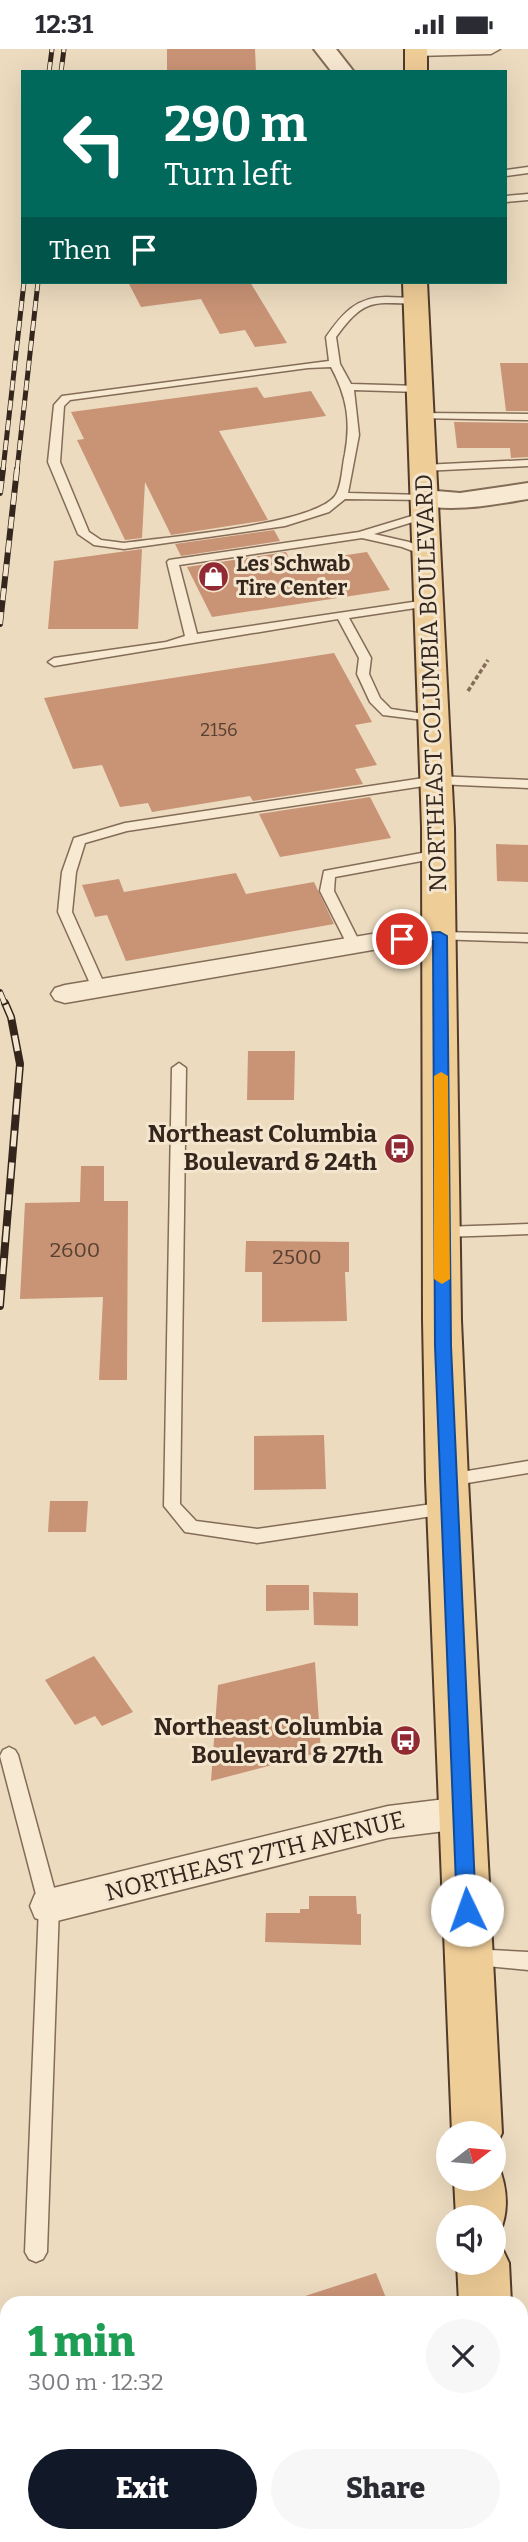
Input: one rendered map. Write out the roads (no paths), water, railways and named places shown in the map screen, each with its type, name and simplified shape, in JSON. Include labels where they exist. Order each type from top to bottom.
[{"type":"main road","name":"NORTHEAST COLUMBIA BOULEVARD","points":[[415,291],[437,780],[447,1494],[476,2121]]},
{"type":"main road","points":[[484,2275],[485,2296]]},
{"type":"street","points":[[325,49],[341,70]]},
{"type":"street","points":[[416,57],[491,49]]},
{"type":"street","points":[[425,506],[528,491]]},
{"type":"street","points":[[65,994],[354,945],[440,936]]},
{"type":"street","name":"NORTHEAST 27TH AVENUE","points":[[49,1906],[388,1822],[462,1813]]},
{"type":"lane","points":[[507,173],[528,170]]},
{"type":"lane","points":[[507,199],[528,197]]},
{"type":"lane","points":[[335,364],[308,365],[78,394],[66,398],[60,405],[54,462],[84,534],[98,543],[124,546],[285,523],[325,510],[342,496],[354,435],[350,393],[335,364],[331,337],[346,315],[366,299],[415,291]]},
{"type":"lane","points":[[347,387],[420,403],[528,417]]},
{"type":"lane","points":[[423,468],[528,463]]},
{"type":"lane","points":[[342,496],[425,506]]},
{"type":"lane","points":[[192,638],[173,562],[360,535],[425,506]]},
{"type":"lane","points":[[360,535],[387,539],[426,553]]},
{"type":"lane","points":[[54,662],[429,602]]},
{"type":"lane","points":[[342,615],[365,658],[363,674],[374,699],[387,712],[435,719]]},
{"type":"lane","points":[[99,989],[65,912],[69,872],[79,841],[125,827],[437,780],[528,784]]},
{"type":"lane","points":[[354,945],[327,891],[329,874],[438,855]]},
{"type":"lane","points":[[440,936],[528,938]]},
{"type":"lane","points":[[179,1068],[172,1506],[191,1527],[257,1536],[447,1494],[528,1467]]},
{"type":"lane","points":[[442,1232],[528,1229]]},
{"type":"lane","points":[[9,1755],[49,1906],[36,2252]]},
{"type":"lane","points":[[469,1958],[528,1961]]},
{"type":"railway","points":[[49,70],[52,49]]},
{"type":"railway","points":[[61,70],[64,49]]},
{"type":"railway","points":[[3,470],[24,284]]},
{"type":"railway","points":[[17,470],[38,284]]},
{"type":"railway","points":[[0,493],[3,469]]},
{"type":"railway","points":[[0,624],[17,469]]},
{"type":"railway","points":[[0,992],[5,1004]]},
{"type":"railway","points":[[0,1306],[20,1064],[11,1017],[5,1003]]},
{"type":"place","name":"Les Schwab Tire Center","points":[[213,576]]},
{"type":"place","name":"Northeast Columbia Boulevard & 24th","points":[[400,1148]]},
{"type":"place","name":"Northeast Columbia Boulevard & 27th","points":[[406,1741]]}]
